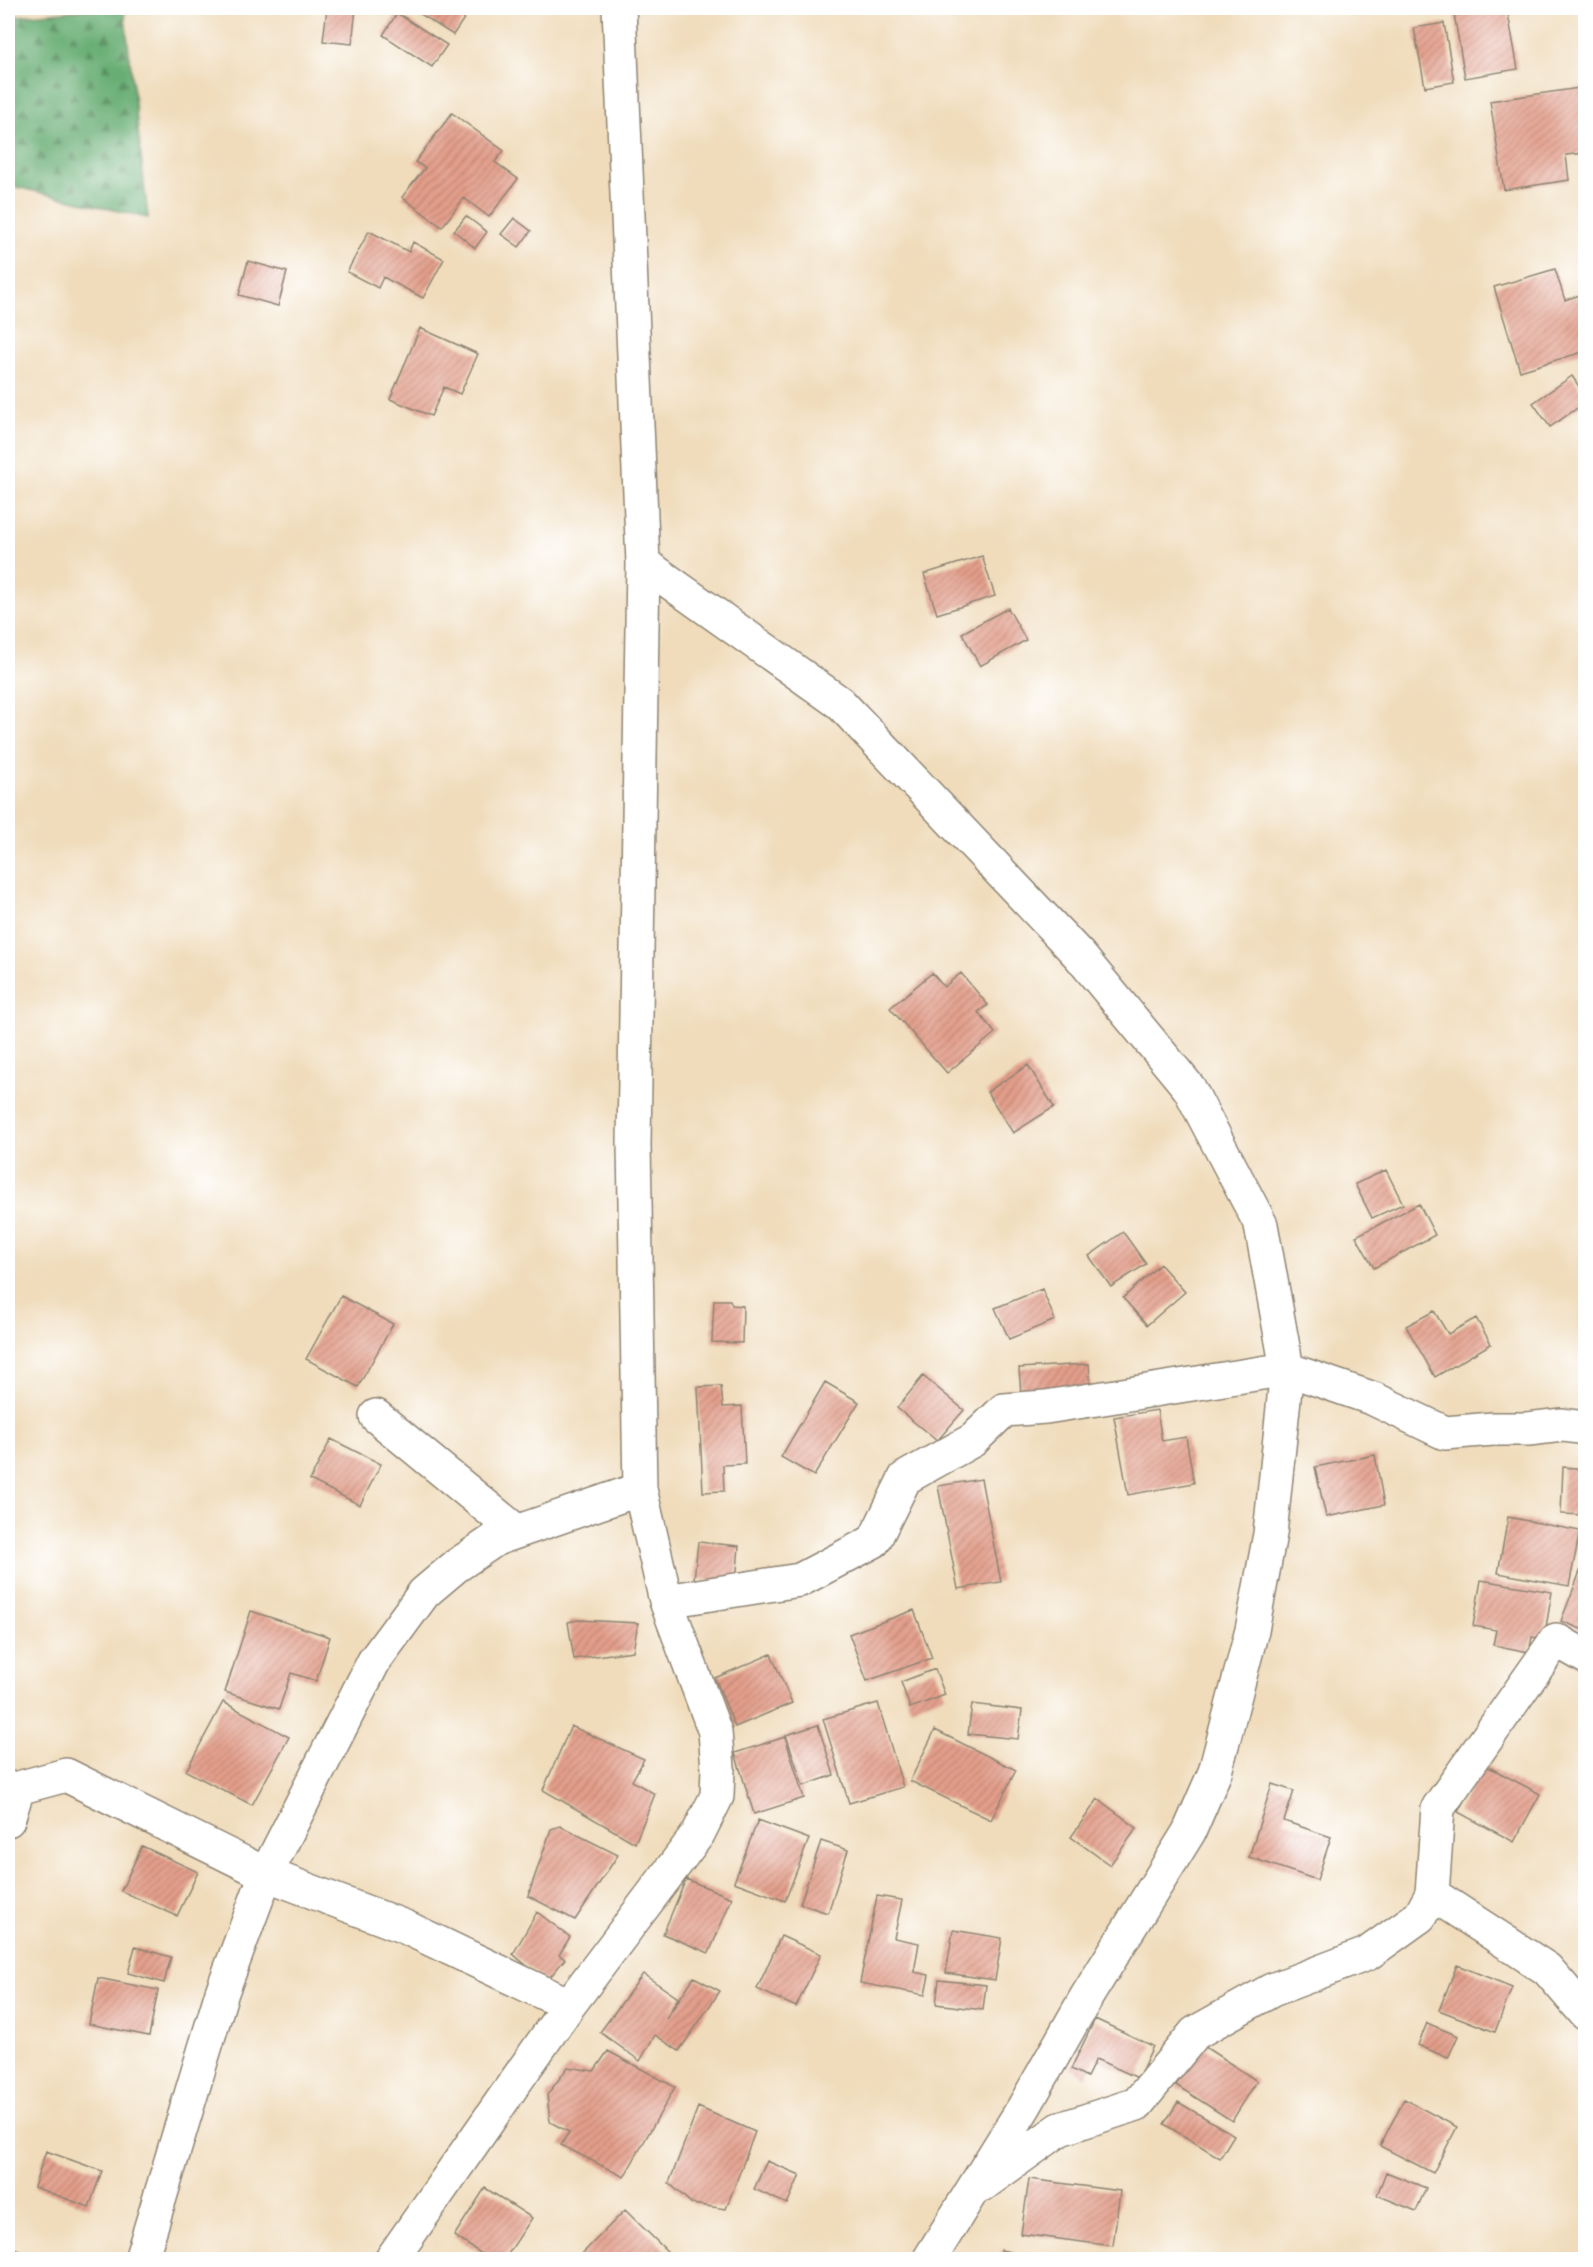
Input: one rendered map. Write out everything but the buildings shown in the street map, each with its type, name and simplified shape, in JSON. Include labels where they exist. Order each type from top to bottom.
[{"type":"street","points":[[391,2259],[569,2005],[698,1834],[717,1796],[718,1768],[715,1732],[666,1601],[640,1489],[634,1144],[643,564],[619,8]]},
{"type":"street","points":[[643,564],[840,703],[1080,956],[1189,1088],[1261,1225],[1287,1369],[1270,1534],[1252,1630],[1215,1773],[1189,1832],[1087,1996],[1024,2107],[929,2259]]},
{"type":"street","points":[[666,1601],[800,1580],[874,1541],[905,1478],[973,1440],[1004,1410],[1046,1407],[1287,1369],[1374,1399],[1445,1433],[1493,1429],[1528,1430],[1562,1425],[1586,1428]]},
{"type":"street","points":[[376,1416],[516,1530]]},
{"type":"street","points":[[141,2259],[222,1992],[266,1874],[374,1661],[424,1593],[456,1566],[496,1539],[516,1530],[640,1489]]},
{"type":"street","points":[[969,2194],[1060,2129],[1137,2104],[1195,2033],[1272,1990],[1367,1954],[1420,1916],[1432,1894],[1438,1808],[1556,1640],[1586,1657]]},
{"type":"street","points":[[8,1820],[18,1788],[66,1775],[266,1874],[405,1927],[569,2005]]},
{"type":"street","points":[[1432,1894],[1547,1970],[1586,2014]]},
{"type":"green space","points":[[124,8],[148,218],[8,185],[8,17]]}]
